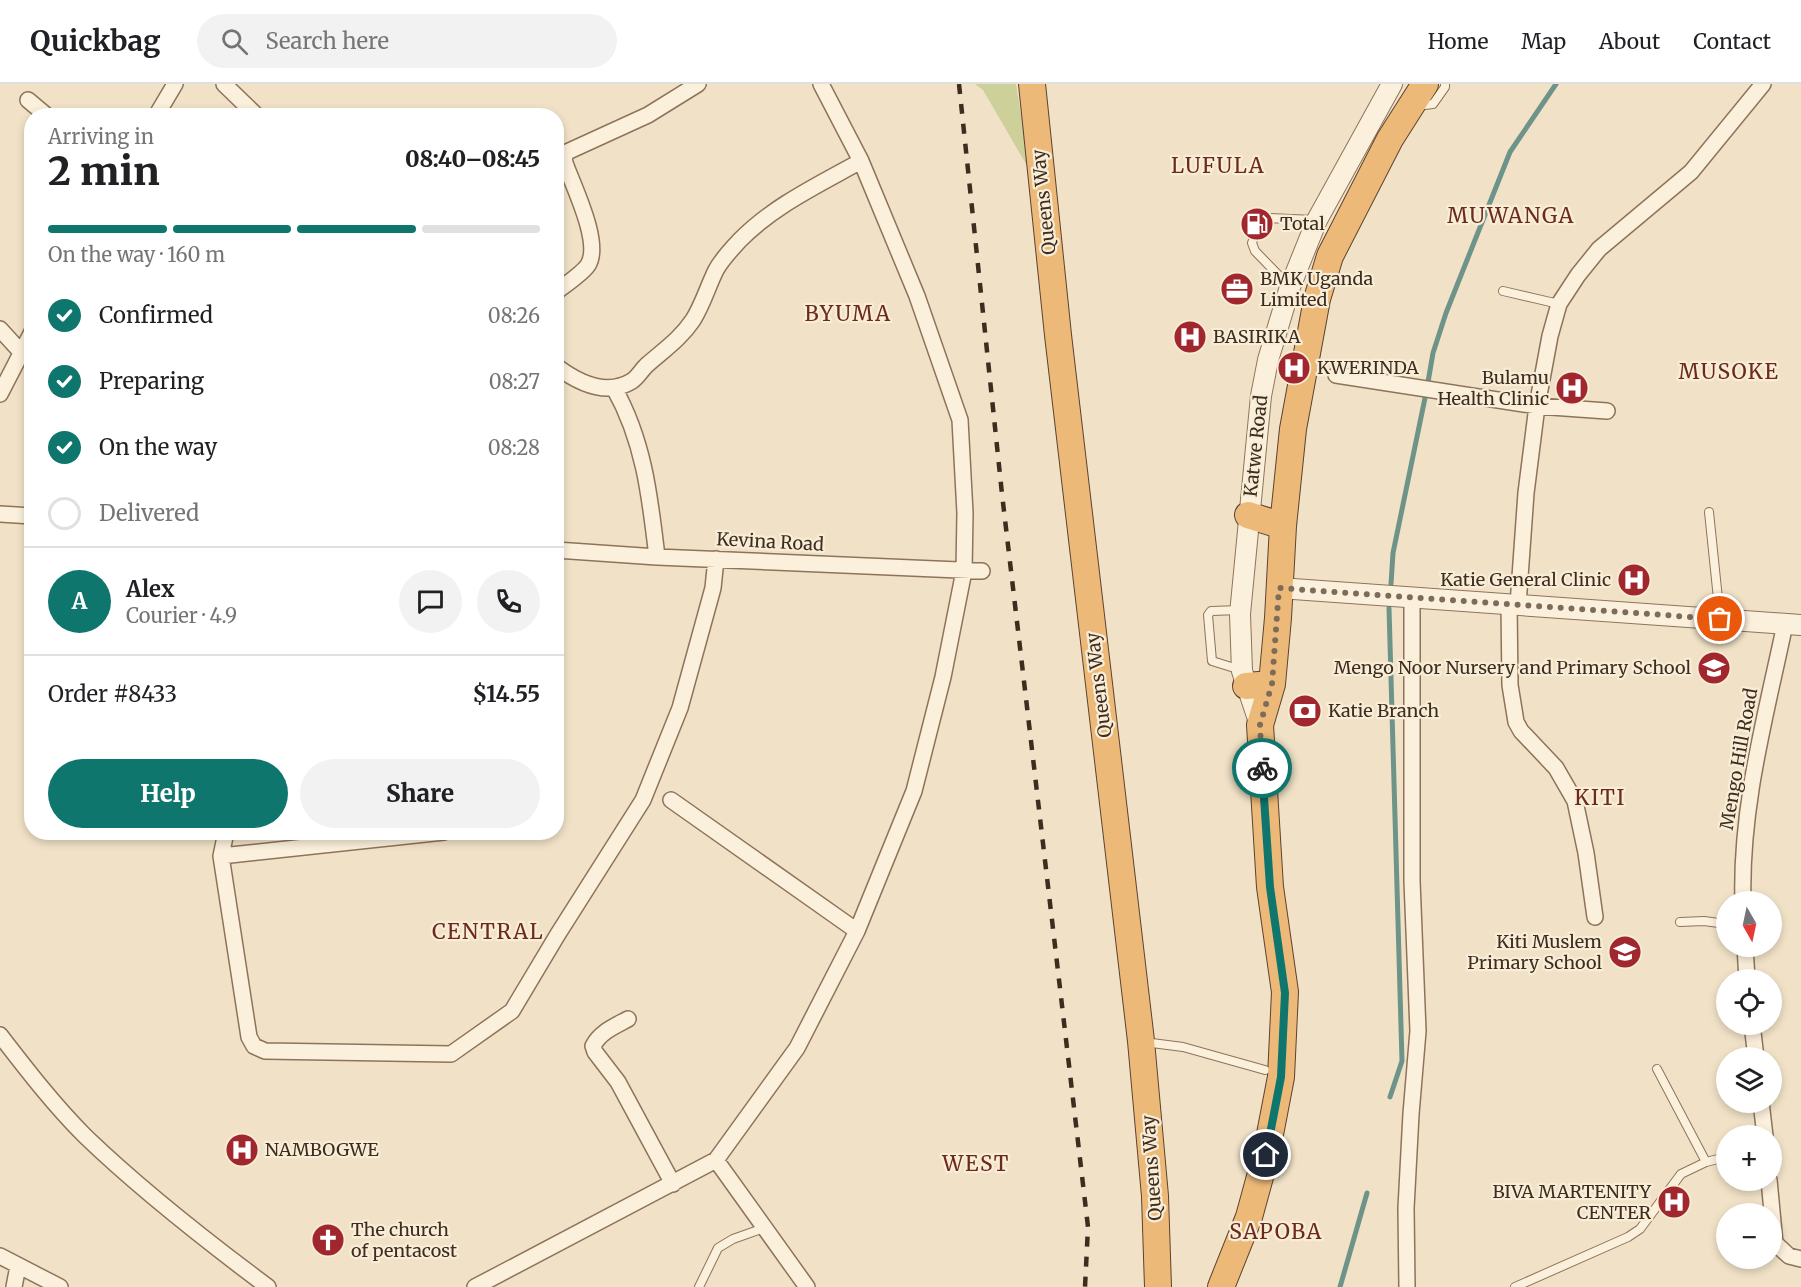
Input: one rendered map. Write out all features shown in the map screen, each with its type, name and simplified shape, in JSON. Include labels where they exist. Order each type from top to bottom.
[{"type":"highway","name":"Queens Way","points":[[1032,84],[1058,335],[1142,1041],[1155,1196],[1158,1287]]},
{"type":"highway","name":"Katwe Road","points":[[1224,1280],[1249,1218],[1266,1155],[1281,1077],[1285,993],[1270,887],[1260,725],[1272,684],[1283,526],[1293,429],[1317,299],[1330,256],[1390,139],[1425,84]]},
{"type":"highway","points":[[1248,515],[1283,526]]},
{"type":"highway","points":[[1244,678],[1272,684]]},
{"type":"street","points":[[161,108],[175,84]]},
{"type":"street","points":[[224,84],[249,108]]},
{"type":"street","points":[[564,285],[588,265],[592,252],[592,236],[565,163],[564,158],[567,152],[648,115],[698,84]]},
{"type":"street","points":[[475,1287],[716,1160],[797,1048],[857,931],[914,791],[944,677],[964,571],[965,513],[960,420],[918,296],[861,161],[821,84]]},
{"type":"street","name":"Katwe Road","points":[[1260,725],[1244,678],[1240,610],[1261,396],[1268,360],[1290,287],[1317,220],[1392,84]]},
{"type":"street","points":[[1595,917],[1586,853],[1575,801],[1556,768],[1521,731],[1516,722],[1510,685],[1513,604],[1538,406],[1550,336],[1559,304],[1599,249],[1691,172],[1762,84]]},
{"type":"street","points":[[28,100],[38,108]]},
{"type":"street","points":[[564,372],[591,386],[614,388],[632,380],[679,338],[693,319],[726,255],[761,220],[788,201],[861,161]]},
{"type":"street","points":[[0,329],[20,351]]},
{"type":"street","points":[[0,394],[24,345]]},
{"type":"street","points":[[1336,375],[1538,406],[1607,411]]},
{"type":"street","points":[[614,388],[636,433],[644,465],[657,557]]},
{"type":"street","points":[[0,514],[24,516]]},
{"type":"street","name":"Kevina Road","points":[[564,551],[657,557],[981,571]]},
{"type":"street","points":[[224,840],[221,856],[249,1037],[254,1046],[265,1051],[451,1054],[512,1011],[643,800],[680,708],[713,588],[716,559]]},
{"type":"street","points":[[1279,588],[1793,624]]},
{"type":"street","points":[[1407,1287],[1406,1208],[1418,1031],[1412,881],[1412,596]]},
{"type":"street","name":"Mengo Hill Road","points":[[1743,891],[1747,808],[1793,624]]},
{"type":"street","points":[[671,800],[857,931]]},
{"type":"street","points":[[221,856],[370,840]]},
{"type":"street","points":[[628,1018],[606,1030],[593,1046],[618,1082],[673,1184]]},
{"type":"street","points":[[0,1035],[34,1080],[85,1136],[155,1198],[268,1287]]},
{"type":"street","points":[[716,1160],[807,1287]]},
{"type":"street","points":[[1770,1191],[1774,1243],[1789,1256],[1801,1259]]},
{"type":"street","points":[[0,1256],[60,1287]]},
{"type":"street","points":[[14,1287],[18,1266]]},
{"type":"lane","points":[[1410,106],[1432,104],[1445,84]]},
{"type":"lane","points":[[1290,287],[1255,251],[1252,243],[1259,222],[1267,218],[1317,220]]},
{"type":"lane","points":[[1503,291],[1559,304]]},
{"type":"lane","points":[[1709,512],[1720,619]]},
{"type":"lane","points":[[1240,610],[1211,611],[1208,615],[1212,661],[1244,678]]},
{"type":"lane","points":[[1680,922],[1716,923]]},
{"type":"lane","points":[[1142,1041],[1184,1047],[1265,1070]]},
{"type":"lane","points":[[1656,1069],[1706,1162]]},
{"type":"lane","points":[[1515,1287],[1628,1237],[1640,1229],[1681,1174],[1716,1160]]},
{"type":"lane","points":[[699,1287],[718,1248],[733,1239],[764,1228]]},
{"type":"green space","points":[[975,84],[1016,84],[1030,171],[983,90]]},
{"type":"waterway","points":[[1428,382],[1433,353],[1446,313],[1510,152],[1556,84]]},
{"type":"waterway","points":[[1391,584],[1393,553],[1425,398]]},
{"type":"waterway","points":[[1389,608],[1402,1061],[1390,1097]]},
{"type":"waterway","points":[[1340,1287],[1367,1193]]},
{"type":"railway","points":[[959,84],[1002,494],[1088,1227],[1085,1287]]},
{"type":"way so far","points":[[1262,768],[1260,725],[1272,684],[1279,588],[1720,619]]},
{"type":"place","name":"Total","points":[[1257,224]]},
{"type":"place","name":"BMK Uganda Limited","points":[[1237,289]]},
{"type":"place","name":"BASIRIKA","points":[[1190,337]]},
{"type":"place","name":"KWERINDA","points":[[1294,368]]},
{"type":"place","name":"Bulamu Health Clinic","points":[[1572,388]]},
{"type":"place","name":"Katie General Clinic","points":[[1634,580]]},
{"type":"place","name":"Mengo Noor Nursery and Primary School","points":[[1714,668]]},
{"type":"place","name":"Katie Branch","points":[[1305,711]]},
{"type":"place","name":"Kiti Muslem Primary School","points":[[1625,952]]},
{"type":"place","name":"NAMBOGWE","points":[[242,1150]]},
{"type":"place","name":"BIVA MARTENITY CENTER","points":[[1674,1202]]},
{"type":"place","name":"The church of pentacost","points":[[328,1240]]},
{"type":"district","name":"LUFULA","points":[[1218,166]]},
{"type":"district","name":"MUWANGA","points":[[1511,216]]},
{"type":"district","name":"BYUMA","points":[[848,314]]},
{"type":"district","name":"MUSOKE","points":[[1729,372]]},
{"type":"district","name":"KITI","points":[[1600,798]]},
{"type":"district","name":"CENTRAL","points":[[488,932]]},
{"type":"district","name":"WEST","points":[[976,1164]]},
{"type":"district","name":"SAPOBA","points":[[1276,1232]]},
{"type":"route","points":[[1262,768],[1270,887],[1285,993],[1281,1077],[1266,1155]]}]
